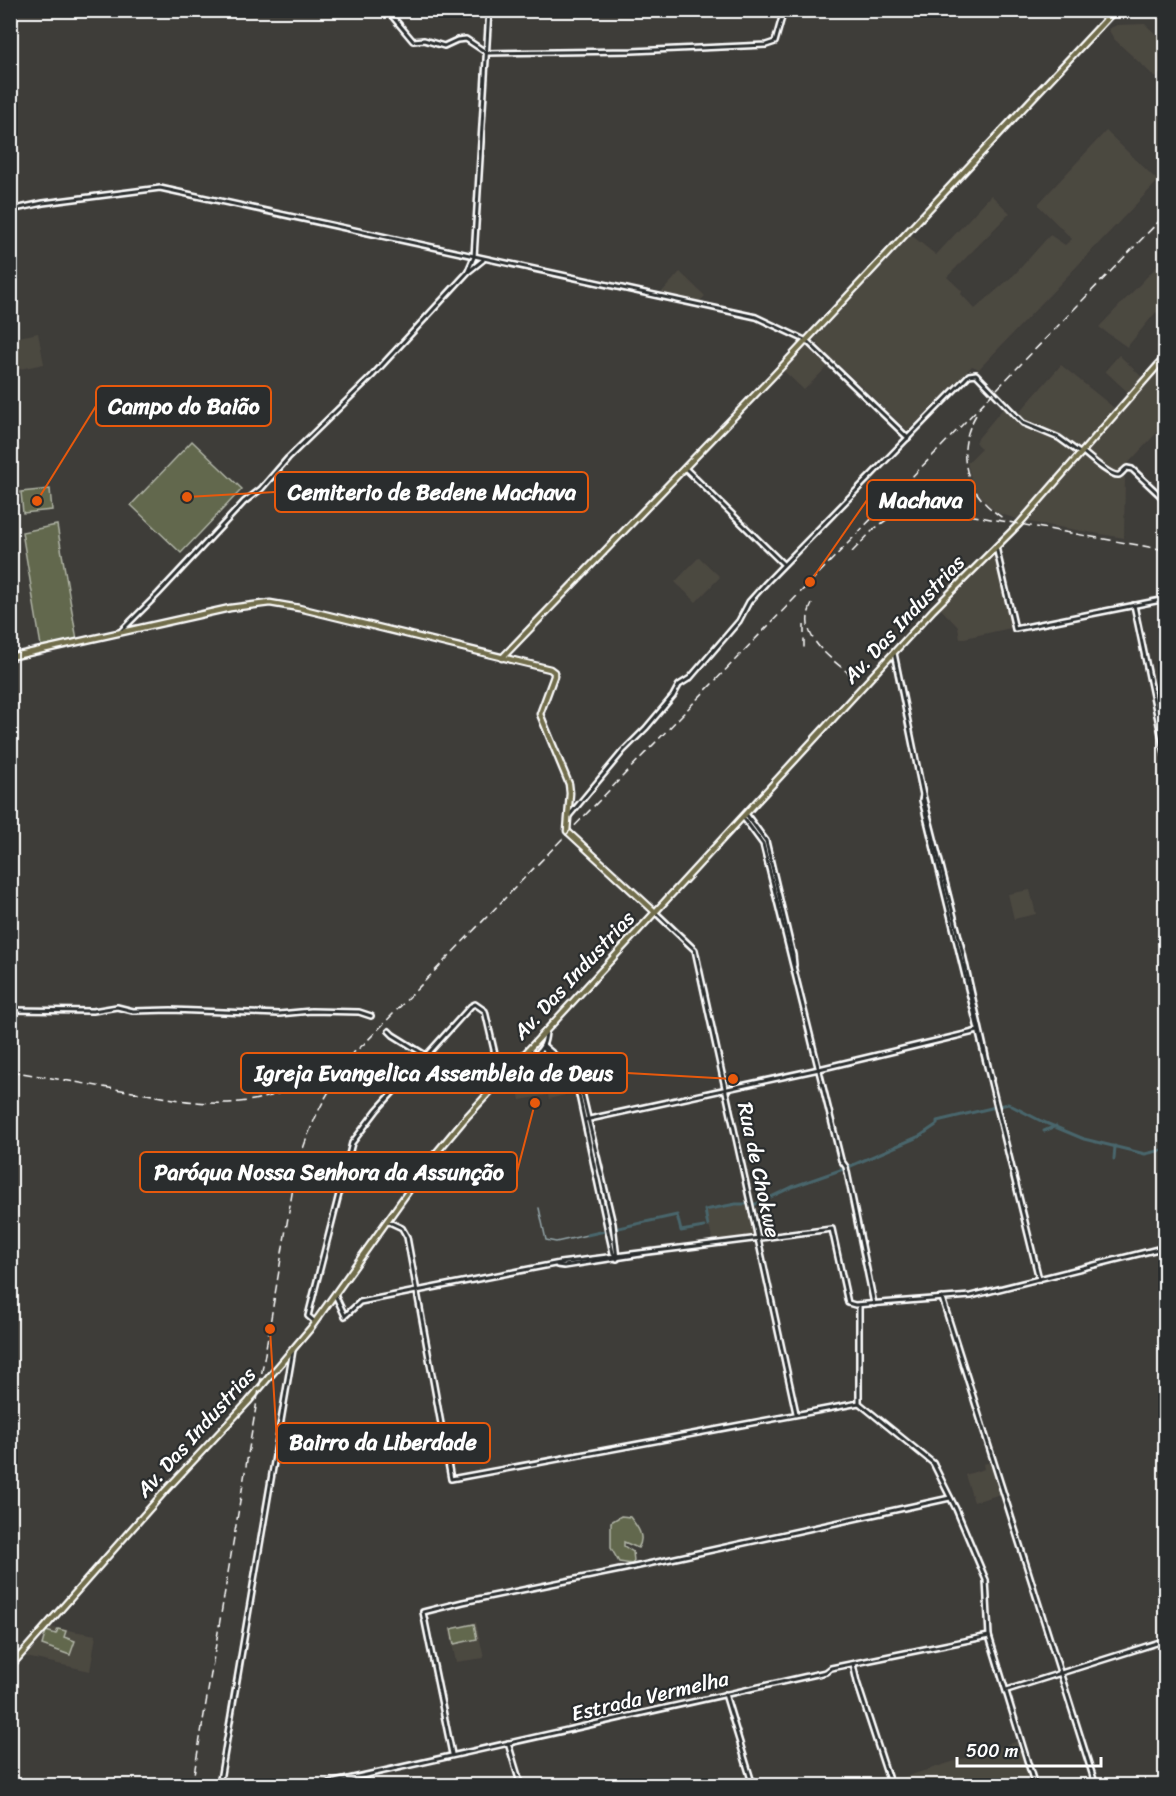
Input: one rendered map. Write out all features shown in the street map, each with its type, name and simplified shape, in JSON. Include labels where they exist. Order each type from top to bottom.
[{"type":"main road","points":[[502,658],[807,341],[1115,10]]},
{"type":"main road","name":"Av. Das Industrias","points":[[10,1667],[294,1348],[435,1153],[889,658],[1019,524],[1166,356]]},
{"type":"main road","points":[[10,657],[231,608],[270,603],[548,668],[554,672],[554,678],[540,714],[569,784],[567,831],[655,912]]},
{"type":"street","points":[[387,10],[413,41],[424,40],[444,46],[460,39],[466,39],[487,53],[632,51],[766,45],[775,42],[784,10]]},
{"type":"street","points":[[468,272],[474,257],[489,10]]},
{"type":"street","points":[[10,210],[43,203],[159,188],[756,317],[807,341],[908,438]]},
{"type":"street","points":[[118,634],[244,502],[261,489],[288,458],[372,376],[468,272],[484,259]]},
{"type":"street","points":[[568,816],[646,728],[680,685],[690,678],[740,621],[749,602],[783,564],[969,375],[973,373],[1023,423],[1059,438],[1116,475],[1120,475],[1127,468],[1132,469],[1166,501]]},
{"type":"street","points":[[685,468],[783,564]]},
{"type":"street","points":[[996,546],[1015,629],[1166,599]]},
{"type":"street","points":[[1134,605],[1166,758]]},
{"type":"street","points":[[894,653],[923,795],[926,799],[978,1028],[1039,1279]]},
{"type":"street","points":[[889,658],[896,665]]},
{"type":"street","points":[[1157,714],[1166,712]]},
{"type":"street","points":[[744,816],[763,844],[794,955],[794,965],[841,1160],[846,1168],[874,1304]]},
{"type":"street","name":"Rua de Chokwe","points":[[655,912],[695,950],[796,1414]]},
{"type":"street","points":[[315,1322],[309,1317],[309,1311],[354,1139],[376,1110],[475,1004],[485,1011],[501,1080]]},
{"type":"street","points":[[10,1010],[93,1011],[117,1007],[133,1011],[275,1014],[311,1011],[359,1012],[371,1016]]},
{"type":"street","points":[[586,1120],[819,1069],[978,1028]]},
{"type":"street","points":[[389,1030],[393,1035],[427,1056]]},
{"type":"street","points":[[529,1049],[535,1056],[543,1047],[546,1032]]},
{"type":"street","points":[[543,1047],[580,1076],[577,1080],[613,1224],[616,1257]]},
{"type":"street","points":[[387,1221],[402,1228],[407,1237],[451,1479],[859,1403],[933,1464],[986,1580],[989,1636],[1035,1785]]},
{"type":"street","points":[[334,1294],[345,1316],[357,1303],[522,1269],[832,1229],[848,1301],[850,1305],[859,1305],[971,1296],[1166,1247]]},
{"type":"street","points":[[942,1298],[1096,1785]]},
{"type":"street","points":[[859,1305],[859,1403]]},
{"type":"street","points":[[219,1785],[294,1348]]},
{"type":"street","points":[[452,1755],[423,1612],[950,1498]]},
{"type":"street","name":"Estrada Vermelha","points":[[317,1785],[853,1664],[989,1636]]},
{"type":"street","points":[[1006,1690],[1166,1640]]},
{"type":"street","points":[[853,1664],[891,1785]]},
{"type":"street","points":[[725,1694],[753,1785]]},
{"type":"street","points":[[508,1743],[521,1785]]},
{"type":"shaded area","points":[[1145,24],[1165,43],[1165,68],[1156,78],[1114,39],[1108,29],[1117,25]]},
{"type":"shaded area","points":[[1106,131],[1158,181],[979,369],[972,366],[908,431],[837,363],[832,361],[814,339],[911,235],[936,255],[991,195],[1010,213],[947,277],[962,291],[961,294],[975,309],[1015,274],[1050,235],[1065,245],[1072,239],[1039,206],[1039,203]]},
{"type":"shaded area","points":[[1165,258],[1165,321],[1156,312],[1127,347],[1099,327]]},
{"type":"shaded area","points":[[680,272],[705,296],[699,302],[661,293]]},
{"type":"shaded area","points":[[38,333],[44,364],[15,370],[10,339]]},
{"type":"shaded area","points":[[807,346],[827,367],[804,390],[784,371]]},
{"type":"shaded area","points":[[1119,355],[1145,380],[1165,357],[1165,424],[1119,473],[1125,478],[1124,538],[1023,521],[995,512],[977,492],[971,479],[967,463],[981,449],[975,442],[1005,406],[1018,414],[1061,365],[1118,411],[1132,396],[1105,371]]},
{"type":"shaded area","points":[[993,551],[997,552],[1012,626],[960,639],[958,627],[939,607]]},
{"type":"shaded area","points":[[699,557],[720,577],[696,602],[675,582]]},
{"type":"shaded area","points":[[1030,890],[1036,914],[1014,919],[1008,894]]},
{"type":"shaded area","points":[[536,1057],[562,1080],[565,1095],[549,1099],[548,1095],[520,1100],[518,1091],[527,1089],[526,1084],[543,1065]]},
{"type":"shaded area","points":[[744,1204],[750,1205],[756,1237],[713,1242],[706,1211]]},
{"type":"shaded area","points":[[992,1462],[1001,1494],[974,1502],[965,1475],[984,1469],[983,1464]]},
{"type":"shaded area","points":[[476,1622],[484,1658],[456,1662],[449,1629]]},
{"type":"shaded area","points":[[50,1627],[96,1635],[90,1671],[26,1657]]},
{"type":"shaded area","points":[[1018,1741],[1032,1785],[893,1785],[892,1781]]},
{"type":"green space","points":[[192,441],[242,489],[181,553],[131,505]]},
{"type":"green space","points":[[50,489],[52,510],[23,513],[21,492]]},
{"type":"green space","points":[[57,525],[77,640],[41,646],[22,532]]},
{"type":"green space","points":[[621,1516],[630,1517],[641,1536],[638,1548],[624,1542],[624,1546],[633,1552],[632,1564],[619,1562],[611,1548],[611,1522]]},
{"type":"green space","points":[[474,1624],[477,1639],[454,1644],[451,1629]]},
{"type":"green space","points":[[58,1629],[66,1631],[64,1637],[75,1641],[70,1655],[42,1645],[46,1631],[56,1634]]},
{"type":"waterway","points":[[937,1124],[937,1121],[1008,1104],[1084,1139],[1145,1154],[1162,1150],[1166,1153]]},
{"type":"waterway","points":[[708,1226],[705,1210],[736,1204],[756,1204],[792,1187],[846,1168],[920,1136],[936,1125]]},
{"type":"waterway","points":[[1044,1131],[1056,1126]]},
{"type":"waterway","points":[[1114,1159],[1115,1146]]},
{"type":"waterway","points":[[539,1208],[546,1240],[556,1242],[587,1235]]},
{"type":"waterway","points":[[587,1235],[677,1215],[681,1231],[704,1227]]},
{"type":"railway","points":[[10,1071],[180,1100],[219,1103],[242,1102],[286,1091],[307,1082],[346,1059],[364,1044],[1166,214]]},
{"type":"railway","points":[[976,415],[965,444],[967,473],[980,498],[1003,518]]},
{"type":"railway","points":[[878,518],[900,508],[929,508],[1166,550]]},
{"type":"railway","points":[[852,552],[874,529],[889,518]]},
{"type":"railway","points":[[812,604],[808,616],[808,627],[812,637],[818,646],[854,678]]},
{"type":"railway","points":[[804,625],[804,651]]},
{"type":"railway","points":[[192,1786],[296,1170],[318,1112],[341,1073],[351,1062]]},
{"type":"place","name":"Cemiterio de Bedene Machava","points":[[187,497]]},
{"type":"place","name":"Campo do Baião","points":[[37,501]]},
{"type":"place","name":"Machava","points":[[810,582]]},
{"type":"place","name":"Igreja Evangelica Assembleia de Deus","points":[[733,1079]]},
{"type":"place","name":"Paróqua Nossa Senhora da Assunção","points":[[535,1103]]},
{"type":"place","name":"Bairro da Liberdade","points":[[270,1329]]}]
